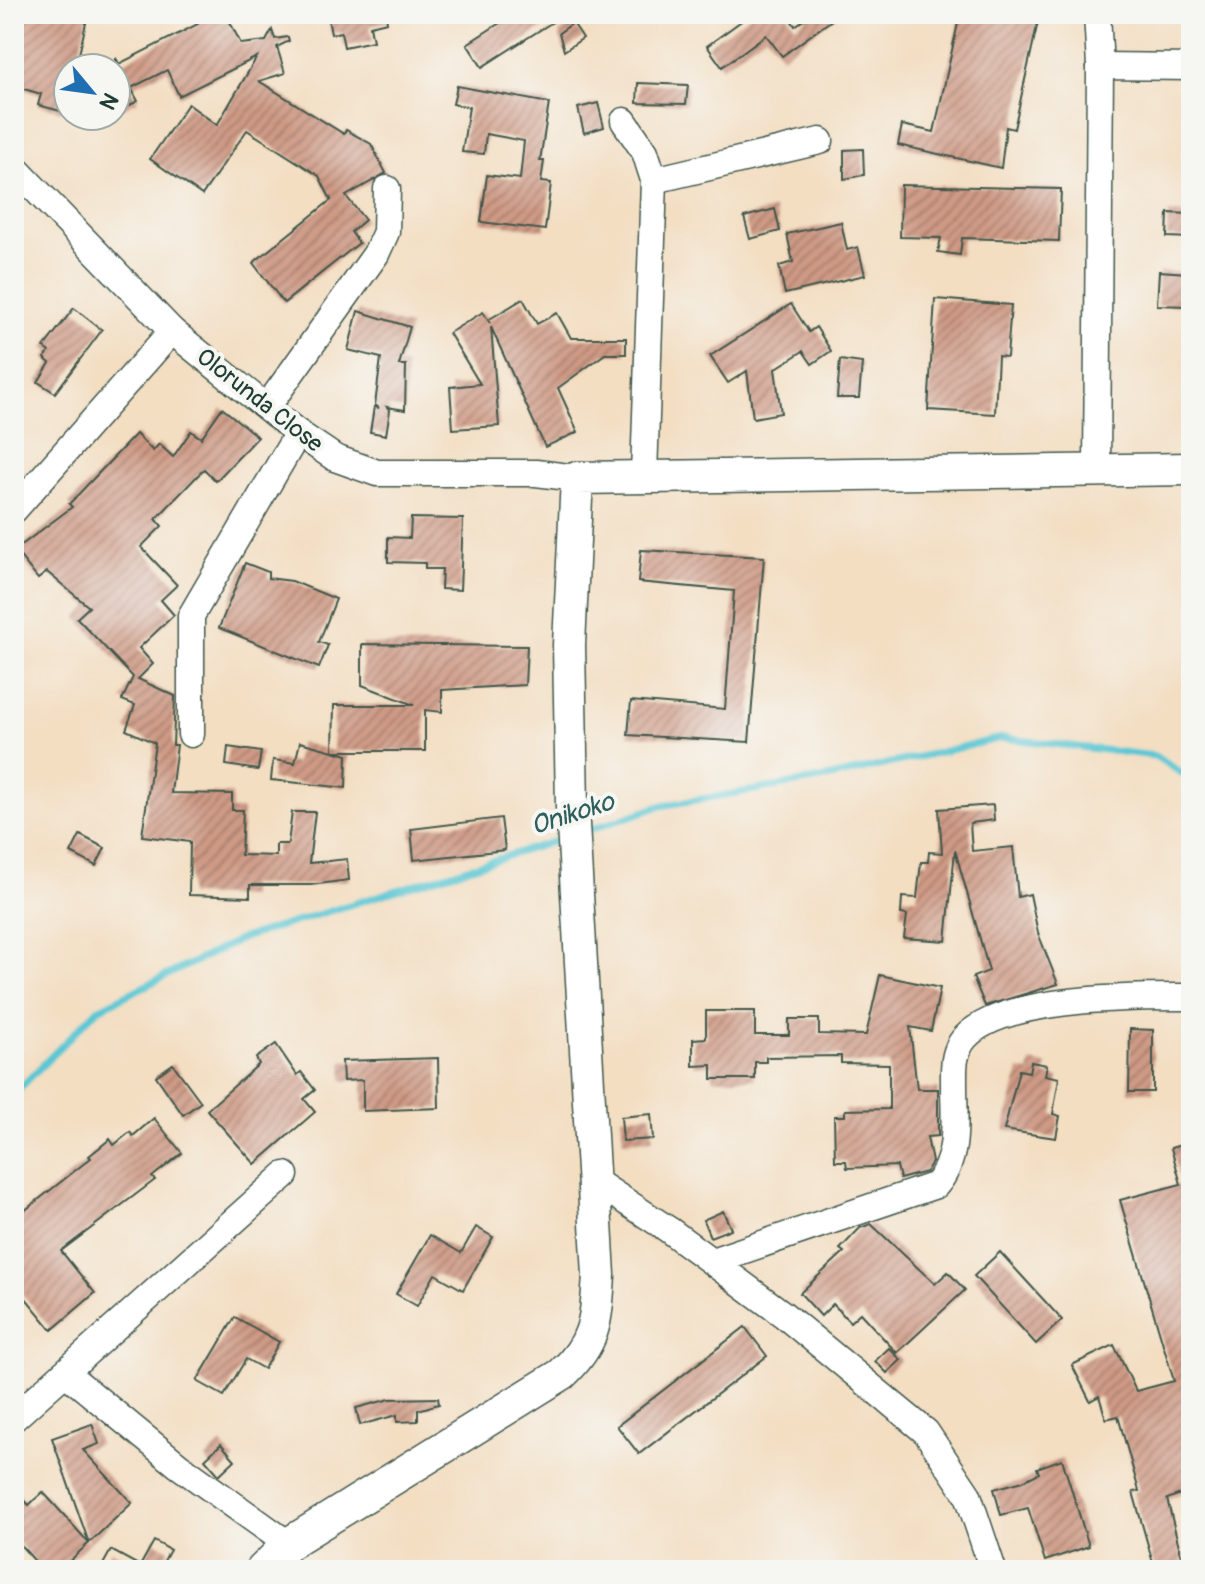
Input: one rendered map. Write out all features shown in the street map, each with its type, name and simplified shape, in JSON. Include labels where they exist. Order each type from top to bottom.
[{"type":"main road","points":[[262,1570],[288,1544],[562,1374],[584,1354],[596,1324],[599,1275],[572,807],[569,645],[577,478],[1191,469]]},
{"type":"street","points":[[1097,14],[1100,66],[1097,468]]},
{"type":"street","points":[[1100,66],[1191,67]]},
{"type":"street","points":[[624,121],[645,152],[654,180],[644,475]]},
{"type":"street","points":[[654,180],[820,141]]},
{"type":"street","name":"Olorunda Close","points":[[14,167],[172,331],[298,433],[335,458],[377,473],[536,473],[577,478]]},
{"type":"street","points":[[267,407],[376,254],[386,232],[387,189]]},
{"type":"street","points":[[14,510],[172,331]]},
{"type":"street","points":[[191,734],[191,616],[298,433]]},
{"type":"street","points":[[712,1261],[936,1185],[948,1168],[954,1145],[954,1058],[962,1042],[976,1028],[1034,1007],[1094,998],[1191,997]]},
{"type":"street","points":[[14,1418],[67,1374],[164,1280],[285,1175]]},
{"type":"street","points":[[593,1180],[712,1261],[784,1315],[926,1432],[968,1495],[993,1570]]},
{"type":"street","points":[[67,1374],[178,1465],[288,1544]]},
{"type":"building","points":[[14,14],[88,14],[80,52],[52,52],[52,109],[38,105],[41,94],[14,86]]},
{"type":"building","points":[[191,14],[226,14],[241,44],[266,41],[272,30],[275,39],[288,37],[289,41],[277,47],[285,73],[259,81],[344,134],[346,130],[371,144],[386,173],[346,196],[365,220],[351,232],[359,243],[284,303],[253,263],[331,200],[319,176],[247,130],[202,195],[150,159],[188,104],[217,125],[257,57],[179,96],[167,70],[132,88],[132,57],[198,24]]},
{"type":"building","points":[[327,14],[386,14],[387,22],[370,26],[373,41],[344,47],[341,32],[331,34]]},
{"type":"building","points":[[514,14],[565,14],[482,67],[467,44]]},
{"type":"building","points":[[751,14],[787,14],[795,26],[812,14],[840,14],[782,56],[766,35],[722,67],[707,46]]},
{"type":"building","points":[[960,14],[1039,17],[1014,129],[1006,127],[1001,168],[898,145],[902,125],[934,132]]},
{"type":"building","points":[[573,23],[583,38],[564,51],[559,33]]},
{"type":"building","points":[[638,83],[688,85],[686,104],[637,103]]},
{"type":"building","points":[[457,86],[549,103],[540,161],[544,161],[541,182],[551,183],[545,230],[481,222],[487,175],[520,179],[524,141],[486,134],[484,154],[462,152],[469,107],[453,104]]},
{"type":"building","points":[[132,90],[138,101],[132,104]]},
{"type":"building","points":[[598,103],[604,127],[584,133],[578,108]]},
{"type":"building","points":[[863,149],[864,175],[844,179],[844,150]]},
{"type":"building","points":[[901,185],[1061,189],[1059,241],[962,238],[960,255],[938,252],[941,238],[900,237]]},
{"type":"building","points":[[775,209],[780,231],[750,239],[744,217]]},
{"type":"building","points":[[1168,213],[1191,214],[1191,238],[1167,237]]},
{"type":"building","points":[[841,222],[847,250],[858,247],[865,275],[785,294],[779,266],[793,262],[787,234]]},
{"type":"building","points":[[1159,271],[1188,273],[1186,306],[1157,305]]},
{"type":"building","points":[[523,299],[537,324],[557,313],[571,338],[626,338],[626,354],[605,354],[558,388],[578,432],[545,447],[491,327],[499,426],[453,429],[450,387],[480,384],[449,333],[483,312],[488,320]]},
{"type":"building","points":[[935,299],[1011,305],[1007,357],[998,356],[995,414],[928,410]]},
{"type":"building","points":[[791,304],[809,332],[816,327],[831,351],[812,364],[803,351],[775,369],[781,413],[753,418],[747,371],[728,383],[710,356]]},
{"type":"building","points":[[74,308],[102,330],[55,393],[38,382],[50,363],[44,358],[49,352],[44,347]]},
{"type":"building","points":[[358,311],[410,327],[399,365],[406,365],[405,410],[387,407],[390,410],[386,435],[370,432],[374,407],[379,408],[375,405],[381,358],[348,350]]},
{"type":"building","points":[[840,360],[862,363],[859,398],[837,398]]},
{"type":"building","points":[[222,408],[258,437],[216,481],[204,469],[156,519],[162,526],[141,547],[177,585],[161,600],[174,615],[139,648],[153,664],[138,679],[175,696],[173,745],[177,745],[171,793],[232,794],[232,810],[243,810],[241,855],[276,856],[276,844],[288,844],[292,812],[315,812],[309,863],[347,859],[349,880],[311,885],[250,885],[250,897],[189,895],[190,842],[142,836],[155,743],[126,730],[135,705],[122,700],[133,677],[77,618],[89,607],[47,572],[38,579],[15,550],[72,507],[69,504],[136,434],[153,451],[159,444],[173,457],[191,431],[201,438]]},
{"type":"building","points":[[411,518],[463,519],[460,590],[441,589],[442,569],[425,569],[425,563],[388,562],[388,537],[410,538]]},
{"type":"building","points":[[641,550],[764,557],[749,742],[628,735],[631,701],[725,709],[734,591],[638,582]]},
{"type":"building","points":[[245,563],[268,572],[268,578],[292,581],[336,599],[319,642],[328,645],[319,668],[219,628]]},
{"type":"building","points":[[362,644],[527,646],[525,685],[442,690],[442,712],[425,710],[425,751],[333,751],[334,705],[414,705],[362,685]]},
{"type":"building","points":[[300,742],[347,755],[346,788],[271,780],[273,760],[295,763]]},
{"type":"building","points":[[228,747],[261,752],[258,770],[226,765]]},
{"type":"building","points":[[993,805],[994,820],[970,823],[972,851],[1013,847],[1018,897],[1030,894],[1038,933],[1058,984],[985,1006],[973,977],[989,971],[955,850],[946,941],[904,938],[907,915],[901,914],[902,897],[917,898],[921,862],[928,862],[929,852],[942,853],[939,809]]},
{"type":"building","points":[[501,818],[505,850],[414,860],[411,829]]},
{"type":"building","points":[[80,835],[105,848],[96,866],[71,853]]},
{"type":"building","points":[[880,975],[940,988],[931,1031],[910,1027],[917,1089],[938,1089],[938,1136],[927,1137],[932,1162],[926,1172],[900,1179],[897,1166],[847,1168],[846,1161],[835,1161],[834,1116],[845,1116],[845,1110],[889,1109],[889,1064],[841,1063],[841,1056],[766,1057],[766,1062],[755,1062],[755,1079],[712,1079],[712,1065],[693,1066],[693,1039],[706,1038],[706,1011],[755,1011],[755,1035],[789,1035],[789,1019],[819,1019],[819,1034],[866,1035]]},
{"type":"building","points":[[1130,1029],[1153,1030],[1153,1092],[1129,1092]]},
{"type":"building","points":[[276,1044],[297,1075],[301,1072],[315,1090],[304,1099],[315,1112],[255,1164],[207,1110],[259,1064],[256,1058]]},
{"type":"building","points":[[438,1058],[439,1108],[363,1111],[363,1080],[343,1081],[342,1061]]},
{"type":"building","points":[[1031,1062],[1047,1065],[1045,1075],[1059,1078],[1053,1114],[1060,1116],[1056,1138],[1004,1130],[1019,1070],[1029,1072]]},
{"type":"building","points":[[173,1064],[201,1102],[183,1115],[156,1076]]},
{"type":"building","points":[[651,1114],[653,1139],[623,1141],[621,1117]]},
{"type":"building","points":[[154,1118],[182,1153],[152,1177],[155,1180],[61,1251],[95,1293],[52,1330],[14,1284],[14,1219],[91,1158],[89,1156],[110,1139],[114,1145],[130,1132],[133,1136]]},
{"type":"building","points":[[1191,1142],[1191,1490],[1167,1499],[1185,1570],[1155,1570],[1133,1492],[1139,1491],[1118,1416],[1106,1419],[1099,1396],[1090,1401],[1072,1365],[1114,1345],[1136,1391],[1174,1381],[1120,1200],[1181,1184],[1171,1148]]},
{"type":"building","points":[[723,1211],[731,1229],[710,1237],[703,1220]]},
{"type":"building","points":[[871,1224],[935,1284],[948,1272],[965,1290],[897,1353],[860,1313],[850,1322],[833,1304],[821,1316],[800,1293],[844,1252],[840,1249],[860,1228]]},
{"type":"building","points":[[476,1227],[493,1237],[463,1290],[435,1274],[417,1306],[396,1294],[430,1235],[461,1253]]},
{"type":"building","points":[[1000,1252],[1062,1320],[1036,1344],[974,1276]]},
{"type":"building","points":[[235,1317],[279,1342],[264,1369],[246,1359],[224,1396],[197,1381]]},
{"type":"building","points":[[745,1327],[767,1356],[639,1454],[617,1426]]},
{"type":"building","points":[[889,1348],[901,1360],[887,1373],[875,1361]]},
{"type":"building","points":[[438,1398],[439,1404],[418,1410],[418,1421],[397,1422],[397,1415],[360,1425],[356,1408],[390,1399]]},
{"type":"building","points":[[92,1424],[99,1444],[83,1450],[132,1503],[89,1543],[52,1438]]},
{"type":"building","points":[[221,1444],[235,1460],[219,1475],[205,1459]]},
{"type":"building","points":[[1062,1459],[1089,1546],[1045,1561],[1028,1508],[1001,1515],[994,1489],[1023,1481],[1039,1473],[1037,1468]]},
{"type":"building","points":[[14,1489],[29,1505],[43,1492],[89,1543],[60,1570],[43,1570],[14,1538]]},
{"type":"building","points":[[154,1541],[170,1550],[159,1570],[100,1570],[111,1550],[140,1566]]},
{"type":"waterway","name":"Onikoko","points":[[580,833],[660,806],[826,778],[1002,738],[1155,756],[1191,779]]},
{"type":"waterway","name":"Onikoko","points":[[14,1094],[98,1009],[243,938],[565,838]]}]
